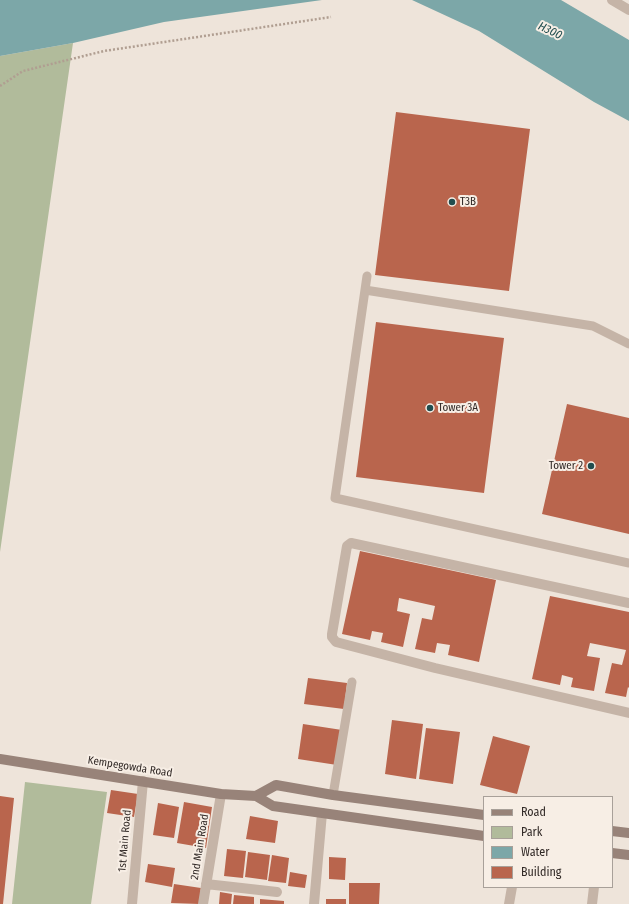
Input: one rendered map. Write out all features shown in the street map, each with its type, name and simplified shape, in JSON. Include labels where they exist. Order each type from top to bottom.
[{"type":"street","points":[[612,0],[629,10]]},
{"type":"street","points":[[629,603],[351,543],[347,546],[332,637],[336,642],[435,668],[629,713]]},
{"type":"street","name":"Kempegowda Road","points":[[0,760],[221,794],[256,796],[273,806],[483,836]]},
{"type":"street","name":"1st Main Road","points":[[132,904],[143,781]]},
{"type":"street","points":[[256,796],[276,785],[333,795],[483,815]]},
{"type":"street","name":"2nd Main Road","points":[[203,904],[221,794]]},
{"type":"street","points":[[314,904],[322,813]]},
{"type":"street","points":[[613,831],[629,833]]},
{"type":"street","points":[[613,852],[629,854]]},
{"type":"street","points":[[206,884],[277,892]]},
{"type":"street","points":[[509,904],[512,888]]},
{"type":"street","points":[[592,904],[594,888]]},
{"type":"lane","points":[[367,276],[335,498],[629,563]]},
{"type":"lane","points":[[365,290],[593,326],[629,344]]},
{"type":"lane","points":[[333,795],[352,682]]},
{"type":"path","points":[[0,86],[23,71],[104,51],[331,17]]},
{"type":"green space","points":[[73,43],[0,552],[0,56]]},
{"type":"green space","points":[[25,782],[107,792],[91,904],[12,904]]},
{"type":"water","points":[[0,0],[322,0],[164,22],[73,43],[0,56]]},
{"type":"water","name":"H300","points":[[412,0],[561,0],[629,40],[629,121],[594,102],[479,31]]},
{"type":"building","name":"T3B","points":[[396,112],[530,129],[509,291],[375,275]]},
{"type":"building","name":"Tower 3A","points":[[376,322],[504,338],[484,493],[356,477]]},
{"type":"building","name":"Tower 2","points":[[567,404],[629,418],[629,534],[542,514]]},
{"type":"building","points":[[360,551],[496,580],[479,662],[448,655],[450,645],[437,643],[435,653],[415,649],[422,618],[432,620],[435,606],[399,598],[397,611],[410,614],[403,647],[381,642],[383,633],[372,631],[370,640],[342,634]]},
{"type":"building","points":[[550,596],[629,612],[629,688],[628,687],[626,697],[605,693],[612,663],[622,665],[626,650],[590,643],[587,656],[600,658],[594,691],[571,687],[573,678],[562,675],[560,685],[532,679]]},
{"type":"building","points":[[308,678],[347,683],[344,709],[304,704]]},
{"type":"building","points":[[392,720],[423,724],[416,779],[385,774]]},
{"type":"building","points":[[303,724],[342,730],[337,765],[298,759]]},
{"type":"building","points":[[426,728],[460,732],[453,784],[419,779]]},
{"type":"building","points":[[493,736],[530,746],[517,794],[480,785]]},
{"type":"building","points":[[111,790],[138,794],[134,817],[107,813]]},
{"type":"building","points":[[0,796],[14,798],[3,904],[0,904]]},
{"type":"building","points":[[184,802],[212,807],[206,848],[177,843]]},
{"type":"building","points":[[158,803],[179,807],[174,838],[153,835]]},
{"type":"building","points":[[250,816],[278,821],[275,843],[246,839]]},
{"type":"building","points":[[227,849],[246,851],[243,878],[224,876]]},
{"type":"building","points":[[248,852],[270,855],[267,880],[245,877]]},
{"type":"building","points":[[272,855],[289,858],[286,883],[268,881]]},
{"type":"building","points":[[329,857],[346,858],[345,880],[329,879]]},
{"type":"building","points":[[148,864],[175,868],[172,887],[145,882]]},
{"type":"building","points":[[290,872],[307,875],[305,888],[288,886]]},
{"type":"building","points":[[349,883],[380,883],[379,904],[349,904]]},
{"type":"building","points":[[174,884],[201,888],[199,904],[171,903]]},
{"type":"building","points":[[220,892],[232,894],[231,904],[219,904]]},
{"type":"building","points":[[234,895],[254,897],[254,904],[233,904]]},
{"type":"building","points":[[260,899],[284,901],[284,904],[260,904]]},
{"type":"building","points":[[326,899],[346,899],[346,904],[326,904]]},
{"type":"place","name":"T3B","points":[[452,202]]},
{"type":"place","name":"Tower 3A","points":[[430,408]]},
{"type":"place","name":"Tower 2","points":[[591,466]]}]
